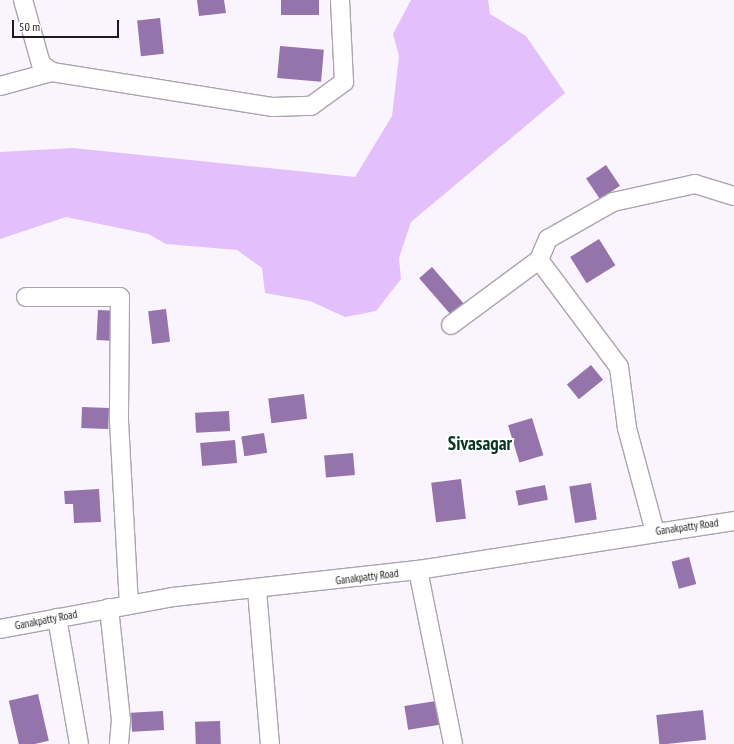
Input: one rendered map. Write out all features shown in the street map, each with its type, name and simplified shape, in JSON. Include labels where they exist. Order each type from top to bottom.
[{"type":"street","points":[[23,0],[41,64],[52,72]]},
{"type":"street","points":[[0,86],[52,72],[273,107],[311,106],[344,82],[340,0]]},
{"type":"street","points":[[451,325],[540,260],[548,239],[613,202],[694,184],[734,196]]},
{"type":"street","points":[[540,260],[619,367],[627,428],[655,532]]},
{"type":"street","points":[[26,297],[120,297],[119,421],[129,604]]},
{"type":"street","name":"Ganakpatty Road","points":[[0,629],[129,604],[418,570],[655,532],[734,521]]},
{"type":"street","points":[[418,570],[453,744]]},
{"type":"street","points":[[257,590],[270,744]]},
{"type":"street","points":[[109,608],[121,720],[118,744]]},
{"type":"street","points":[[57,618],[79,744]]},
{"type":"shaded area","points":[[411,0],[488,0],[490,14],[526,36],[565,93],[411,222],[399,258],[401,279],[376,311],[345,317],[310,301],[265,293],[262,268],[237,250],[166,244],[148,234],[66,217],[0,239],[0,152],[73,148],[355,177],[392,116],[399,56],[393,34]]},
{"type":"building","points":[[197,0],[224,0],[226,13],[199,16]]},
{"type":"building","points":[[281,0],[319,0],[319,15],[281,15]]},
{"type":"building","points":[[160,18],[164,54],[141,56],[137,20]]},
{"type":"building","points":[[280,46],[324,50],[321,82],[277,78]]},
{"type":"building","points":[[606,165],[620,186],[600,199],[586,178]]},
{"type":"building","points":[[599,239],[615,265],[587,283],[570,257]]},
{"type":"building","points":[[432,267],[464,304],[451,315],[419,278]]},
{"type":"building","points":[[166,309],[170,342],[152,344],[148,311]]},
{"type":"building","points":[[98,310],[118,311],[116,341],[96,340]]},
{"type":"building","points":[[591,365],[603,380],[579,399],[567,385]]},
{"type":"building","points":[[304,394],[307,419],[271,423],[268,398]]},
{"type":"building","points":[[82,407],[109,408],[108,429],[81,428]]},
{"type":"building","points":[[229,411],[230,431],[196,433],[195,413]]},
{"type":"building","points":[[532,418],[543,455],[519,463],[508,425]]},
{"type":"building","points":[[264,433],[267,453],[244,456],[241,437]]},
{"type":"building","points":[[235,440],[237,463],[202,466],[200,443]]},
{"type":"building","points":[[353,453],[355,475],[326,477],[324,456]]},
{"type":"building","points":[[461,479],[466,519],[436,522],[431,483]]},
{"type":"building","points":[[591,483],[597,520],[575,523],[569,486]]},
{"type":"building","points":[[545,485],[548,500],[518,505],[516,491]]},
{"type":"building","points":[[99,489],[101,522],[74,523],[73,504],[65,504],[64,491]]},
{"type":"building","points":[[689,557],[696,584],[679,589],[672,562]]},
{"type":"building","points":[[38,694],[49,741],[35,744],[19,744],[9,701]]},
{"type":"building","points":[[436,701],[440,725],[408,730],[404,706]]},
{"type":"building","points":[[703,710],[706,740],[659,744],[656,715]]},
{"type":"building","points":[[163,711],[164,730],[132,732],[131,713]]},
{"type":"building","points":[[220,721],[221,744],[196,744],[195,722]]},
{"type":"district","name":"Sivasagar","points":[[480,444]]}]
